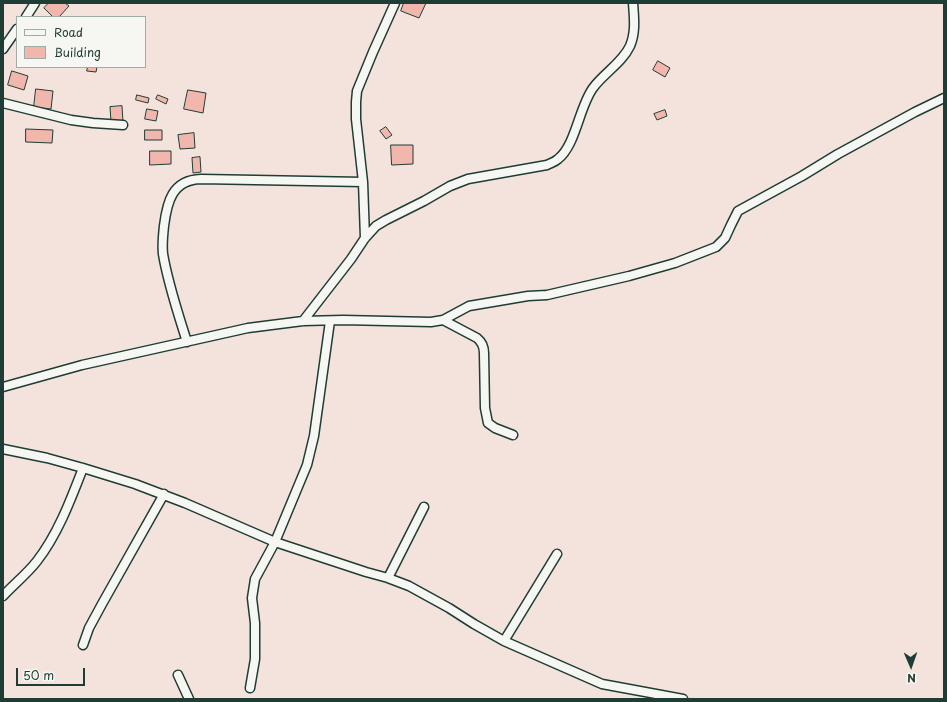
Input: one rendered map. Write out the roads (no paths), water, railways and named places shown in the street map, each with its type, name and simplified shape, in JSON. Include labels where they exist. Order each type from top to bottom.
[{"type":"street","points":[[27,16],[35,3]]},
{"type":"street","points":[[365,238],[363,182],[356,119],[357,91],[395,3]]},
{"type":"street","points":[[303,321],[351,259],[365,238],[376,226],[450,186],[468,179],[547,165],[558,159],[565,151],[571,140],[587,97],[594,87],[625,54],[630,45],[635,22],[633,3]]},
{"type":"street","points":[[3,49],[16,30]]},
{"type":"street","points":[[3,386],[82,365],[248,328],[303,321],[343,320],[431,322],[443,320],[469,306],[528,296],[547,295],[629,276],[675,263],[716,247],[725,238],[738,211],[802,176],[838,154],[944,98]]},
{"type":"street","points":[[3,103],[71,120],[123,125]]},
{"type":"street","points":[[187,342],[169,285],[163,252],[163,234],[166,211],[170,197],[174,191],[186,181],[195,179],[363,182]]},
{"type":"street","points":[[443,320],[482,342],[484,347],[485,408],[488,423],[495,428],[513,435]]},
{"type":"street","points":[[250,688],[255,659],[255,623],[252,598],[256,579],[275,542],[307,465],[314,436],[330,321]]},
{"type":"street","points":[[3,449],[47,458],[135,484],[164,494],[275,542],[409,586],[504,640],[602,684],[683,699]]},
{"type":"street","points":[[3,596],[37,560],[52,537],[67,507],[83,468]]},
{"type":"street","points":[[83,645],[89,628],[164,494]]},
{"type":"street","points":[[388,578],[424,507]]},
{"type":"street","points":[[504,640],[557,554]]},
{"type":"street","points":[[178,675],[189,699]]}]
